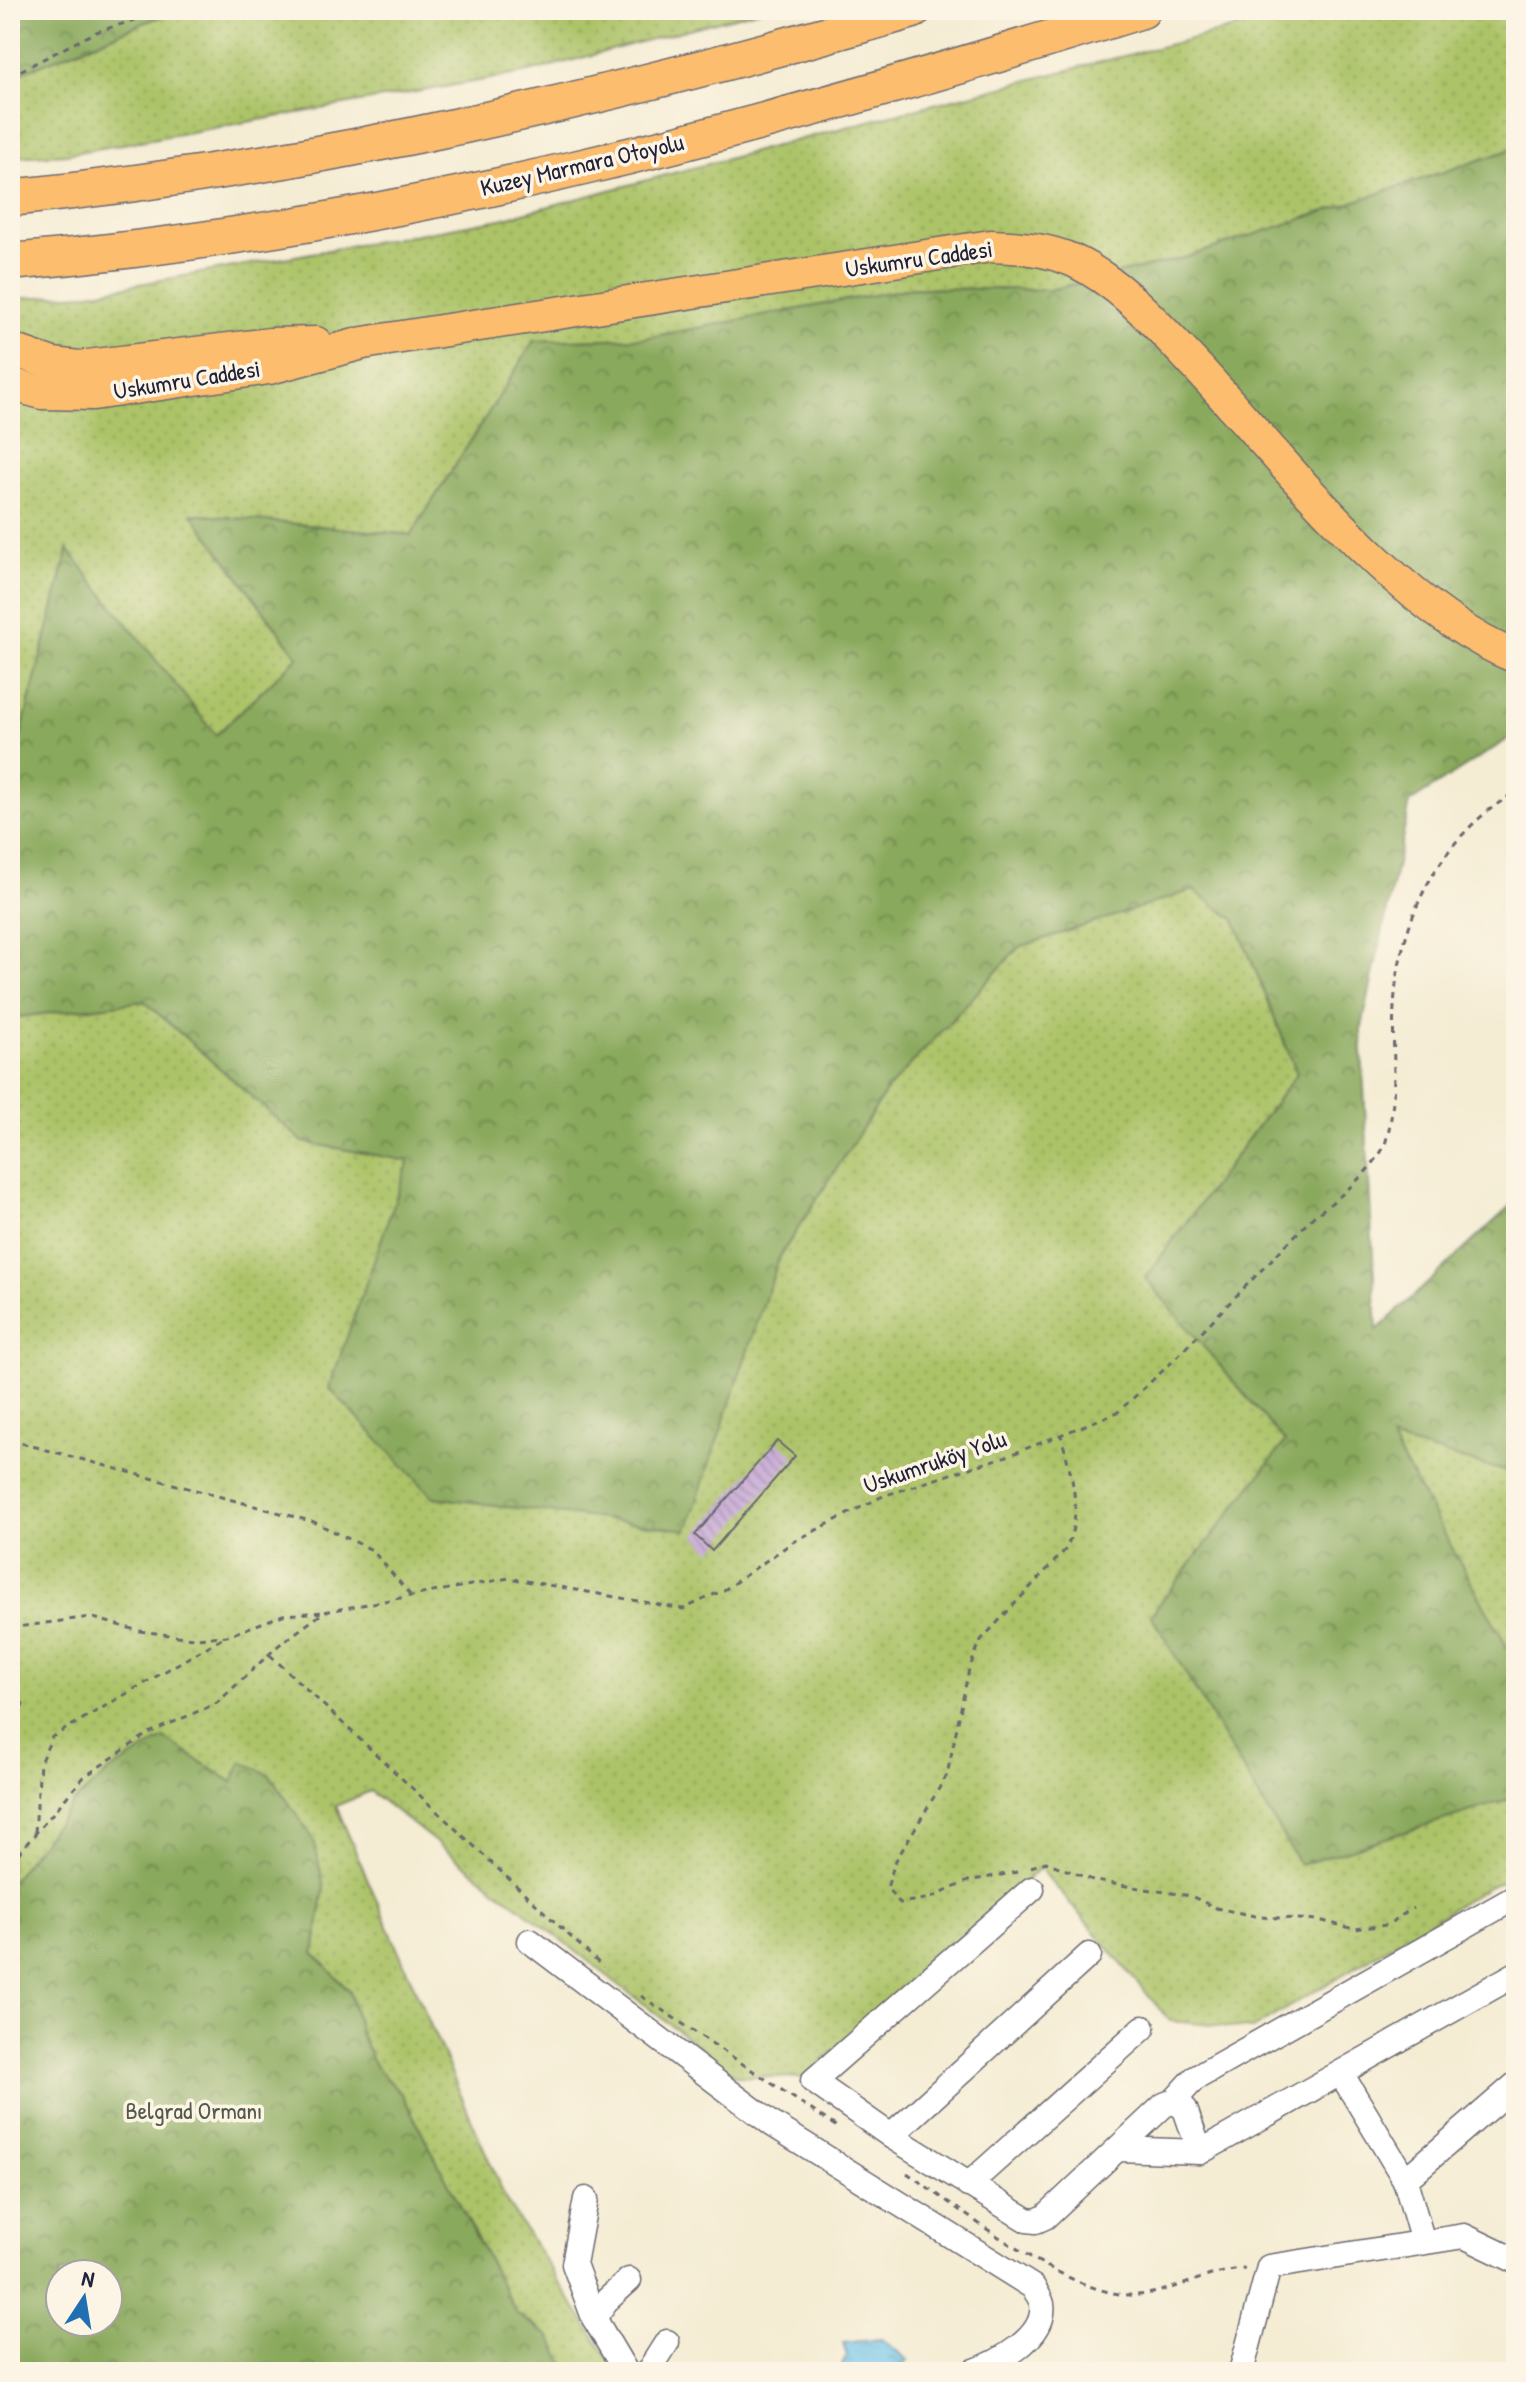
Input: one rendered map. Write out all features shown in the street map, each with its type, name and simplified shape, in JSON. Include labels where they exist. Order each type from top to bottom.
[{"type":"highway","points":[[10,198],[200,175],[448,131],[608,95],[913,10]]},
{"type":"highway","name":"Kuzey Marmara Otoyolu","points":[[10,262],[282,227],[485,188],[704,136],[1142,10]]},
{"type":"main road","name":"Uskumru Caddesi","points":[[10,384],[42,393],[93,394],[269,368],[363,343],[991,246],[1047,252],[1105,279],[1162,329],[1387,569],[1471,635],[1516,657]]},
{"type":"main road","name":"Uskumru Caddesi","points":[[10,349],[53,364],[79,367],[270,344],[363,343]]},
{"type":"street","points":[[1032,1889],[813,2081],[968,2185],[1014,2213],[1036,2221],[1164,2105],[1174,2101],[1194,2079],[1516,1897]]},
{"type":"street","points":[[530,1941],[772,2124],[1033,2287],[1042,2304],[1040,2322],[1018,2348],[972,2372]]},
{"type":"street","points":[[891,2136],[1089,1955]]},
{"type":"street","points":[[1118,2149],[1200,2152],[1342,2075],[1516,1974]]},
{"type":"street","points":[[968,2185],[1143,2028]]},
{"type":"street","points":[[1342,2075],[1405,2180],[1423,2242]]},
{"type":"street","points":[[1405,2180],[1516,2084]]},
{"type":"street","points":[[1174,2101],[1185,2109],[1200,2152]]},
{"type":"street","points":[[586,2199],[574,2264],[594,2318],[626,2372]]},
{"type":"street","points":[[1241,2372],[1269,2267],[1464,2236],[1516,2261]]},
{"type":"street","points":[[594,2318],[606,2301],[629,2280]]},
{"type":"street","points":[[648,2372],[667,2342]]},
{"type":"path","points":[[10,76],[96,32],[168,10]]},
{"type":"path","name":"Uskumruköy Yolu","points":[[10,1863],[84,1777],[149,1733],[217,1703],[270,1654],[324,1612],[509,1578],[683,1609],[724,1590],[793,1542],[883,1496],[1061,1435],[1118,1412],[1170,1364],[1315,1215],[1341,1198],[1386,1144],[1393,1095],[1395,992],[1415,908],[1439,860],[1488,808],[1516,792]]},
{"type":"path","points":[[1061,1435],[1077,1499],[1074,1530],[1066,1549],[981,1640],[969,1669],[947,1775],[895,1862],[887,1888],[900,1903],[931,1898],[968,1881],[1046,1862],[1095,1881],[1191,1896],[1216,1908],[1260,1917],[1319,1920],[1354,1929],[1387,1925],[1413,1908]]},
{"type":"path","points":[[10,1440],[314,1522],[372,1550],[412,1597]]},
{"type":"path","points":[[35,1833],[40,1763],[52,1737],[227,1636],[283,1615],[324,1612]]},
{"type":"path","points":[[10,1628],[90,1617],[139,1631],[193,1638],[227,1636]]},
{"type":"path","points":[[270,1654],[603,1967]]},
{"type":"path","points":[[10,1681],[23,1704],[10,1743]]},
{"type":"path","points":[[640,1995],[847,2133]]},
{"type":"path","points":[[899,2168],[1041,2263],[1107,2295],[1141,2296],[1217,2270],[1269,2267]]},
{"type":"green space","points":[[10,10],[176,10],[10,77]]},
{"type":"green space","points":[[176,10],[760,10],[529,72],[67,154],[10,157],[10,77]]},
{"type":"green space","points":[[1306,10],[1516,10],[1516,148],[1181,259],[1049,290],[911,288],[644,338],[534,341],[411,535],[193,514],[298,657],[215,736],[68,551],[10,778],[10,299],[84,294],[501,219],[918,108]]},
{"type":"green space","points":[[1516,148],[1516,734],[1410,802],[1361,1032],[1377,1330],[1516,1201],[1516,1474],[1391,1439],[1516,1662],[1516,1797],[1300,1865],[1151,1615],[1285,1442],[1145,1278],[1297,1073],[1235,920],[1193,890],[1019,947],[887,1090],[779,1258],[687,1530],[433,1497],[329,1388],[409,1161],[303,1142],[144,1001],[10,1018],[10,778],[68,550],[216,735],[298,657],[192,514],[411,535],[534,341],[644,338],[911,288],[1049,290],[1181,259]]},
{"type":"green space","points":[[1193,890],[1235,919],[1297,1073],[1145,1278],[1286,1441],[1151,1615],[1300,1864],[1516,1797],[1516,1875],[1490,1886],[1252,2029],[1170,2021],[1040,1868],[803,2078],[736,2076],[370,1791],[336,1806],[507,2202],[617,2372],[569,2372],[550,2337],[516,2313],[402,2094],[375,2066],[360,2032],[350,1992],[314,1953],[324,1888],[233,1782],[36,1849],[10,1883],[10,1018],[144,1001],[303,1142],[409,1161],[686,1530],[779,1258],[887,1090],[1019,947]]},
{"type":"green space","points":[[1390,1439],[1516,1474],[1516,1662]]},
{"type":"green space","name":"Belgrad Ormanı","points":[[164,1738],[232,1782],[242,1761],[270,1775],[314,1840],[324,1888],[314,1953],[350,1992],[360,2032],[375,2066],[402,2094],[516,2313],[550,2337],[569,2372],[10,2372],[10,1883],[74,1802],[107,1773]]},
{"type":"water","points":[[881,2339],[908,2360],[895,2372],[850,2372],[842,2365],[847,2356],[843,2343]]},
{"type":"building","points":[[777,1441],[795,1456],[712,1551],[695,1535]]}]
